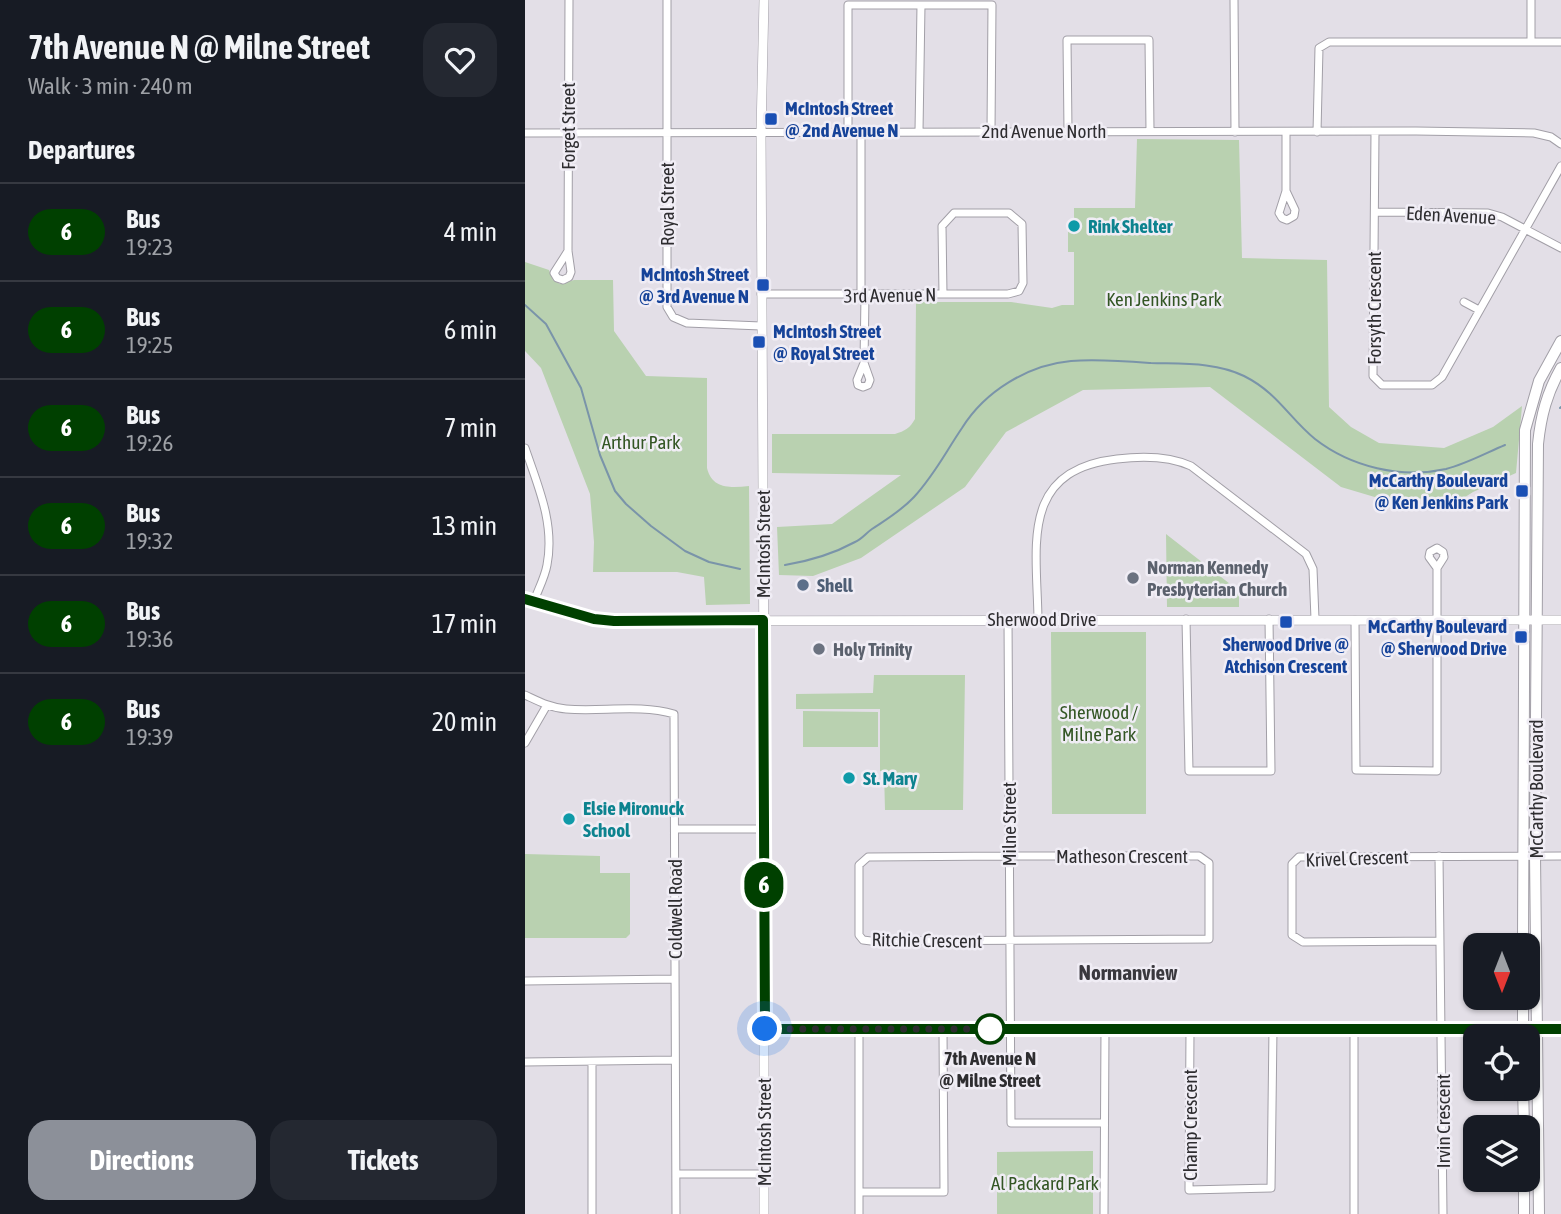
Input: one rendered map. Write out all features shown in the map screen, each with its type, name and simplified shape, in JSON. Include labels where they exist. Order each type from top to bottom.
[{"type":"main road","name":"McCarthy Boulevard","points":[[1523,933],[1525,430],[1539,381],[1561,341]]},
{"type":"main road","name":"McCarthy Boulevard","points":[[1539,1024],[1535,855],[1538,444],[1548,391],[1561,368]]},
{"type":"main road","name":"McCarthy Boulevard","points":[[1539,1101],[1539,1214]]},
{"type":"main road","points":[[1524,1192],[1524,1214]]},
{"type":"street","name":"Forget Street","points":[[568,251],[569,0]]},
{"type":"street","name":"Royal Street","points":[[667,0],[667,307],[673,317],[687,323],[761,326]]},
{"type":"street","name":"McIntosh Street","points":[[764,0],[761,132],[764,1214]]},
{"type":"street","points":[[1234,0],[1235,132]]},
{"type":"street","points":[[1531,0],[1531,41]]},
{"type":"street","points":[[848,132],[848,5],[992,5],[991,131]]},
{"type":"street","points":[[919,131],[921,5]]},
{"type":"street","points":[[1068,131],[1067,40],[1149,40],[1150,131]]},
{"type":"street","points":[[1317,132],[1319,48],[1329,41],[1561,42]]},
{"type":"street","points":[[861,132],[864,363]]},
{"type":"street","points":[[1286,132],[1286,191]]},
{"type":"street","name":"Forsyth Crescent","points":[[1375,132],[1373,376],[1382,385],[1432,385],[1442,377],[1561,166]]},
{"type":"street","name":"2nd Avenue North","points":[[525,133],[1534,133],[1551,137],[1561,144]]},
{"type":"street","name":"Eden Avenue","points":[[1374,212],[1488,213],[1525,228],[1561,248]]},
{"type":"street","name":"3rd Avenue N","points":[[761,294],[863,295],[1008,294],[1019,290],[1023,283],[1022,224],[1009,213],[954,213],[942,226],[943,294]]},
{"type":"street","points":[[1464,302],[1479,310]]},
{"type":"street","points":[[525,448],[547,513],[549,536],[547,566],[530,600]]},
{"type":"street","points":[[1038,619],[1036,529],[1044,502],[1060,481],[1077,469],[1095,462],[1124,458],[1176,459],[1191,466],[1306,554],[1313,569],[1315,619]]},
{"type":"street","points":[[1355,620],[1356,770],[1437,771],[1437,568]]},
{"type":"street","name":"Sherwood Drive","points":[[530,600],[594,619],[614,621],[1561,620]]},
{"type":"street","name":"Milne Street","points":[[1008,619],[1011,1123],[1104,1123]]},
{"type":"street","points":[[1186,620],[1189,771],[1271,771],[1269,619]]},
{"type":"street","name":"Coldwell Road","points":[[525,695],[564,709],[657,709],[674,714],[676,1214]]},
{"type":"street","points":[[525,743],[547,705]]},
{"type":"street","points":[[675,829],[764,829]]},
{"type":"street","name":"Matheson Crescent","points":[[1009,856],[1199,856],[1209,863],[1210,931],[1209,939],[1199,940],[1010,941]]},
{"type":"street","name":"Ritchie Crescent","points":[[1009,856],[868,857],[859,865],[859,935],[863,940],[871,942],[1010,941]]},
{"type":"street","name":"Irvin Crescent","points":[[1439,856],[1443,1214]]},
{"type":"street","name":"Krivel Crescent","points":[[1440,941],[1303,942],[1292,934],[1292,864],[1299,858],[1561,856]]},
{"type":"street","points":[[525,981],[675,979]]},
{"type":"street","name":"Champ Crescent","points":[[1190,1030],[1189,1190],[1271,1188],[1273,1028]]},
{"type":"street","points":[[765,1029],[1463,1029]]},
{"type":"street","points":[[859,1192],[944,1192],[943,1029]]},
{"type":"street","points":[[1104,1214],[1105,1029]]},
{"type":"street","points":[[1354,1214],[1355,1029]]},
{"type":"street","points":[[1540,1029],[1561,1029]]},
{"type":"street","points":[[859,1030],[859,1214]]},
{"type":"street","points":[[525,1062],[675,1060]]},
{"type":"street","points":[[592,1063],[592,1214]]},
{"type":"street","points":[[676,1174],[764,1174]]},
{"type":"green space","name":"Ken Jenkins Park","points":[[1137,139],[1239,140],[1242,258],[1327,260],[1329,407],[1351,427],[1379,443],[1444,448],[1493,427],[1522,406],[1516,473],[1462,499],[1378,498],[1341,487],[1210,387],[1083,390],[1006,432],[965,487],[861,558],[813,576],[779,575],[777,527],[832,524],[901,475],[772,473],[772,434],[895,434],[909,427],[915,419],[916,302],[1011,302],[1052,308],[1074,305],[1074,252],[1068,252],[1068,224],[1074,224],[1074,208],[1135,208]]},
{"type":"green space","name":"Arthur Park","points":[[525,262],[549,270],[553,280],[560,284],[574,280],[613,280],[614,331],[646,376],[707,378],[709,475],[723,486],[749,486],[750,604],[706,605],[704,577],[677,572],[593,572],[594,542],[590,494],[541,368],[525,351]]},
{"type":"green space","points":[[1166,534],[1239,591],[1239,607],[1167,607]]},
{"type":"green space","name":"Sherwood / Milne Park","points":[[1051,632],[1146,632],[1146,814],[1052,814]]},
{"type":"green space","points":[[874,675],[965,675],[963,810],[885,810],[884,772],[880,771],[880,709],[796,709],[796,694],[873,693]]},
{"type":"green space","points":[[803,711],[878,712],[878,747],[803,747]]},
{"type":"green space","points":[[525,854],[600,856],[600,873],[630,873],[630,934],[626,938],[525,938]]},
{"type":"green space","name":"Al Packard Park","points":[[1093,1151],[1093,1214],[997,1214],[997,1152]]},
{"type":"waterway","points":[[525,305],[546,324],[581,388],[600,455],[615,491],[651,526],[685,551],[709,562],[740,569]]},
{"type":"waterway","points":[[785,565],[821,556],[860,539],[914,497],[983,402],[1024,374],[1071,361],[1187,364],[1233,371],[1266,390],[1306,431],[1329,449],[1377,468],[1412,472],[1446,469],[1505,445]]},
{"type":"bus line","name":"6","points":[[525,599],[594,619],[614,621],[763,620],[765,1029],[1561,1029]]},
{"type":"place","name":"McIntosh Street @ 2nd Avenue N","points":[[771,119]]},
{"type":"place","name":"Rink Shelter","points":[[1074,226]]},
{"type":"place","name":"McIntosh Street @ 3rd Avenue N","points":[[763,285]]},
{"type":"place","name":"McIntosh Street @ Royal Street","points":[[759,342]]},
{"type":"place","name":"McCarthy Boulevard @ Ken Jenkins Park","points":[[1522,491]]},
{"type":"place","name":"Norman Kennedy Presbyterian Church","points":[[1133,578]]},
{"type":"place","name":"Shell","points":[[803,585]]},
{"type":"place","name":"Sherwood Drive @ Atchison Crescent","points":[[1286,622]]},
{"type":"place","name":"McCarthy Boulevard @ Sherwood Drive","points":[[1521,637]]},
{"type":"place","name":"Holy Trinity","points":[[819,649]]},
{"type":"place","name":"St. Mary","points":[[849,778]]},
{"type":"place","name":"Elsie Mironuck School","points":[[569,819]]},
{"type":"place","name":"7th Avenue N @ Milne Street","points":[[990,1029]]},
{"type":"district","name":"Normanview","points":[[1128,973]]},
{"type":"route","points":[[765,1029],[990,1029]]}]
